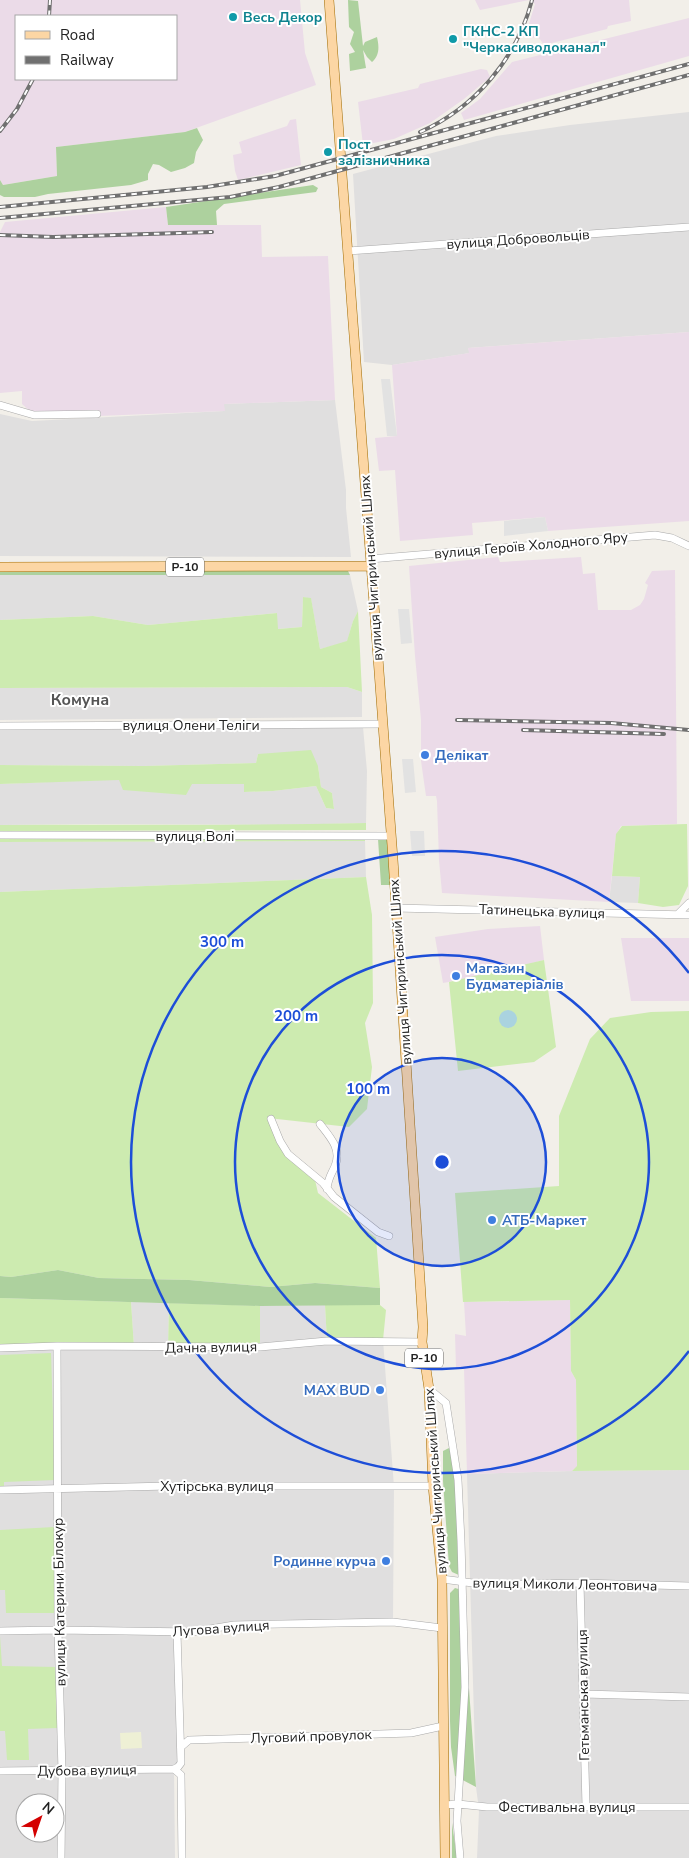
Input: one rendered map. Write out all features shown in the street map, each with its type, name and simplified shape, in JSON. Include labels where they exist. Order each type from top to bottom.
[{"type":"main road","name":"вулиця Чигиринський Шлях","points":[[329,0],[391,836],[423,1327],[422,1342],[429,1389],[434,1486],[442,1579],[444,1858]]},
{"type":"main road","name":"вулиця Героїв Холодного Яру","points":[[0,567],[371,563]]},
{"type":"street","name":"вулиця Добровольців","points":[[348,251],[689,227]]},
{"type":"street","points":[[0,405],[34,415],[97,414]]},
{"type":"street","name":"вулиця Героїв Холодного Яру","points":[[371,563],[655,535],[672,538],[689,546]]},
{"type":"street","name":"вулиця Олени Теліги","points":[[0,726],[383,724]]},
{"type":"street","name":"вулиця Волі","points":[[0,836],[391,836]]},
{"type":"street","points":[[678,914],[689,903]]},
{"type":"street","name":"Татинецька вулиця","points":[[395,908],[689,915]]},
{"type":"street","points":[[271,1119],[280,1142],[288,1154],[327,1188],[334,1197],[378,1232],[389,1236]]},
{"type":"street","points":[[320,1124],[338,1152],[337,1160],[328,1177],[327,1188]]},
{"type":"street","name":"Дачна вулиця","points":[[0,1348],[57,1346],[260,1347],[326,1341],[422,1342]]},
{"type":"street","name":"вулиця Катерини Білокур","points":[[57,1346],[58,1630],[62,1771],[61,1858]]},
{"type":"street","points":[[429,1389],[446,1403],[458,1480],[465,1687],[458,1804],[460,1858]]},
{"type":"street","name":"Хутірська вулиця","points":[[0,1490],[169,1486],[434,1486]]},
{"type":"street","name":"вулиця Миколи Леонтовича","points":[[442,1579],[488,1585],[580,1583],[689,1586]]},
{"type":"street","name":"Гетьманська вулиця","points":[[580,1583],[586,1806]]},
{"type":"street","name":"Лугова вулиця","points":[[0,1631],[192,1632],[234,1625],[393,1622],[442,1628]]},
{"type":"street","points":[[177,1632],[182,1746],[181,1763],[174,1769],[181,1775],[182,1858]]},
{"type":"street","points":[[584,1694],[689,1697]]},
{"type":"street","name":"Луговий провулок","points":[[182,1746],[189,1740],[411,1734],[443,1726]]},
{"type":"street","name":"Дубова вулиця","points":[[0,1771],[174,1769]]},
{"type":"street","name":"Фестивальна вулиця","points":[[445,1805],[458,1804],[487,1807],[689,1807]]},
{"type":"shaded area","points":[[0,0],[300,0],[305,53],[316,85],[185,132],[56,147],[57,176],[3,185],[0,180]]},
{"type":"shaded area","points":[[475,0],[529,0],[480,10]]},
{"type":"shaded area","points":[[529,0],[629,0],[631,21],[544,45],[539,38],[525,37],[535,4]]},
{"type":"shaded area","points":[[689,18],[689,56],[464,120],[461,113],[480,99],[512,62]]},
{"type":"shaded area","points":[[481,69],[487,70],[490,77],[464,99],[430,123],[394,139],[363,145],[358,102],[418,88],[420,84]]},
{"type":"shaded area","points":[[689,112],[689,332],[468,348],[470,353],[392,365],[364,362],[353,174],[496,136],[570,125]]},
{"type":"shaded area","points":[[296,119],[301,165],[238,180],[233,155],[242,153],[239,142],[287,126],[290,120]]},
{"type":"shaded area","points":[[166,207],[168,225],[261,225],[262,257],[328,256],[335,400],[224,404],[225,411],[98,416],[97,411],[31,412],[22,404],[22,391],[0,393],[0,232],[5,222]]},
{"type":"shaded area","points":[[689,332],[689,521],[548,531],[545,517],[472,523],[473,535],[400,541],[395,470],[379,471],[375,438],[397,436],[392,365],[469,353],[468,348]]},
{"type":"shaded area","points":[[381,379],[390,379],[397,436],[387,436]]},
{"type":"shaded area","points":[[335,400],[346,490],[351,557],[0,556],[0,414],[32,421],[224,411],[224,404]]},
{"type":"shaded area","points":[[545,517],[548,531],[504,536],[504,521]]},
{"type":"shaded area","points":[[498,557],[500,562],[581,557],[583,574],[595,573],[598,610],[631,610],[640,605],[644,599],[648,585],[645,583],[652,571],[675,570],[677,824],[621,826],[616,835],[609,902],[442,893],[437,801],[436,796],[426,796],[421,761],[421,720],[409,566]]},
{"type":"shaded area","points":[[0,575],[350,575],[358,611],[347,642],[320,649],[311,599],[303,597],[302,627],[277,629],[277,613],[148,625],[93,616],[0,620]]},
{"type":"shaded area","points":[[398,609],[409,609],[412,643],[401,644]]},
{"type":"shaded area","points":[[347,687],[362,692],[362,717],[0,720],[0,688]]},
{"type":"shaded area","points":[[363,727],[367,771],[366,823],[281,825],[0,825],[0,784],[120,779],[192,784],[244,784],[244,792],[316,786],[326,808],[334,809],[332,793],[321,787],[318,766],[258,754],[256,763],[144,766],[0,765],[0,730]]},
{"type":"shaded area","points":[[402,759],[413,759],[416,792],[405,793]]},
{"type":"shaded area","points":[[410,831],[424,831],[425,856],[412,856]]},
{"type":"shaded area","points":[[365,841],[366,877],[0,892],[0,842]]},
{"type":"shaded area","points":[[612,876],[640,877],[638,903],[609,902]]},
{"type":"shaded area","points":[[540,926],[544,960],[481,976],[443,983],[435,937],[488,929]]},
{"type":"shaded area","points":[[621,938],[689,938],[689,1001],[631,1001]]},
{"type":"shaded area","points":[[570,1300],[571,1371],[576,1380],[577,1467],[572,1471],[467,1474],[464,1368],[456,1368],[455,1334],[466,1336],[464,1302]]},
{"type":"shaded area","points":[[131,1302],[169,1303],[168,1347],[260,1347],[260,1306],[325,1305],[327,1341],[383,1340],[394,1487],[393,1622],[234,1625],[177,1632],[181,1763],[174,1769],[175,1858],[0,1858],[0,1348],[134,1347]]},
{"type":"shaded area","points":[[689,1470],[689,1858],[477,1858],[479,1810],[476,1787],[467,1474]]},
{"type":"green space","points":[[348,0],[358,1],[363,46],[365,42],[377,37],[378,47],[378,53],[372,62],[363,50],[366,68],[350,71],[349,54],[355,52],[350,44],[354,32],[349,27]]},
{"type":"green space","points":[[197,128],[203,140],[196,152],[194,163],[185,168],[171,172],[159,165],[153,164],[148,174],[148,180],[131,185],[35,197],[4,197],[0,195],[0,180],[3,185],[57,176],[56,147],[185,132]]},
{"type":"green space","points":[[313,185],[318,188],[316,192],[224,204],[216,211],[217,225],[168,225],[166,207]]},
{"type":"green space","points":[[0,570],[348,571],[350,575],[0,575]]},
{"type":"green space","points":[[303,597],[311,598],[320,649],[347,641],[358,611],[362,692],[347,687],[0,688],[0,620],[93,616],[148,625],[277,613],[278,629],[302,627]]},
{"type":"green space","points":[[311,750],[318,766],[321,787],[332,793],[334,809],[326,808],[316,786],[244,792],[244,784],[192,784],[186,795],[123,790],[119,780],[0,784],[0,765],[144,766],[256,763],[258,754]]},
{"type":"green space","points":[[366,823],[366,830],[0,831],[0,825]]},
{"type":"green space","points":[[687,824],[688,886],[679,905],[663,907],[638,903],[640,877],[612,876],[616,834],[622,826]]},
{"type":"green space","points":[[0,837],[365,838],[365,841],[0,842]]},
{"type":"green space","points":[[378,839],[389,839],[391,885],[381,885]]},
{"type":"green space","points":[[366,877],[372,915],[373,1003],[365,1023],[372,1067],[367,1109],[349,1127],[268,1118],[279,1146],[304,1172],[315,1180],[318,1193],[376,1238],[380,1288],[315,1283],[270,1287],[189,1280],[99,1278],[58,1270],[11,1277],[0,1276],[0,892]]},
{"type":"green space","points":[[544,960],[556,1047],[534,1062],[458,1071],[449,982]]},
{"type":"green space","points":[[689,1011],[689,1470],[572,1471],[577,1466],[576,1380],[571,1371],[570,1300],[463,1302],[455,1193],[559,1186],[559,1116],[590,1039],[610,1018],[651,1012]]},
{"type":"green space","points":[[58,1270],[99,1278],[189,1280],[270,1287],[315,1283],[380,1288],[380,1305],[260,1306],[0,1298],[0,1276],[11,1277]]},
{"type":"green space","points":[[0,1298],[131,1302],[134,1347],[0,1348]]},
{"type":"green space","points":[[169,1303],[260,1306],[260,1347],[168,1347]]},
{"type":"green space","points":[[325,1305],[380,1305],[386,1310],[383,1340],[327,1341]]},
{"type":"green space","points":[[51,1353],[55,1480],[4,1482],[4,1488],[0,1488],[0,1355]]},
{"type":"green space","points":[[451,1447],[454,1456],[461,1576],[452,1572],[449,1566],[443,1481],[443,1451]]},
{"type":"green space","points":[[54,1527],[57,1613],[6,1613],[5,1590],[0,1590],[0,1530]]},
{"type":"green space","points":[[455,1588],[462,1590],[476,1787],[455,1776],[451,1747],[450,1593]]},
{"type":"green space","points":[[0,1636],[2,1666],[58,1667],[57,1728],[28,1729],[29,1760],[7,1760],[5,1731],[0,1731]]},
{"type":"green space","points":[[141,1732],[142,1748],[121,1749],[120,1733]]},
{"type":"green space","points":[[452,1823],[457,1858],[452,1858]]},
{"type":"water","points":[[508,1010],[514,1013],[517,1019],[514,1025],[508,1028],[502,1025],[499,1019],[502,1013]]},
{"type":"railway","points":[[49,15],[50,0]]},
{"type":"railway","points":[[420,132],[440,122],[459,109],[491,79],[516,42],[532,0]]},
{"type":"railway","points":[[0,207],[207,187],[275,176],[689,64]]},
{"type":"railway","points":[[0,218],[230,197],[279,187],[689,75]]},
{"type":"railway","points":[[0,131],[17,109],[32,80]]},
{"type":"railway","points":[[0,235],[53,237],[212,232]]},
{"type":"railway","points":[[457,720],[611,723],[689,730]]},
{"type":"railway","points":[[523,730],[664,734]]},
{"type":"place","name":"Весь Декор","points":[[233,17]]},
{"type":"place","name":"ГКНС-2 КП \"Черкасиводоканал\"","points":[[453,39]]},
{"type":"place","name":"Пост залізничника","points":[[328,152]]},
{"type":"place","name":"Делікат","points":[[425,755]]},
{"type":"place","name":"Магазин Будматеріалів","points":[[456,976]]},
{"type":"place","name":"АТБ-Маркет","points":[[492,1220]]},
{"type":"place","name":"MAX BUD","points":[[380,1390]]},
{"type":"place","name":"Родинне курча","points":[[386,1561]]},
{"type":"district","name":"Комуна","points":[[80,699]]}]
